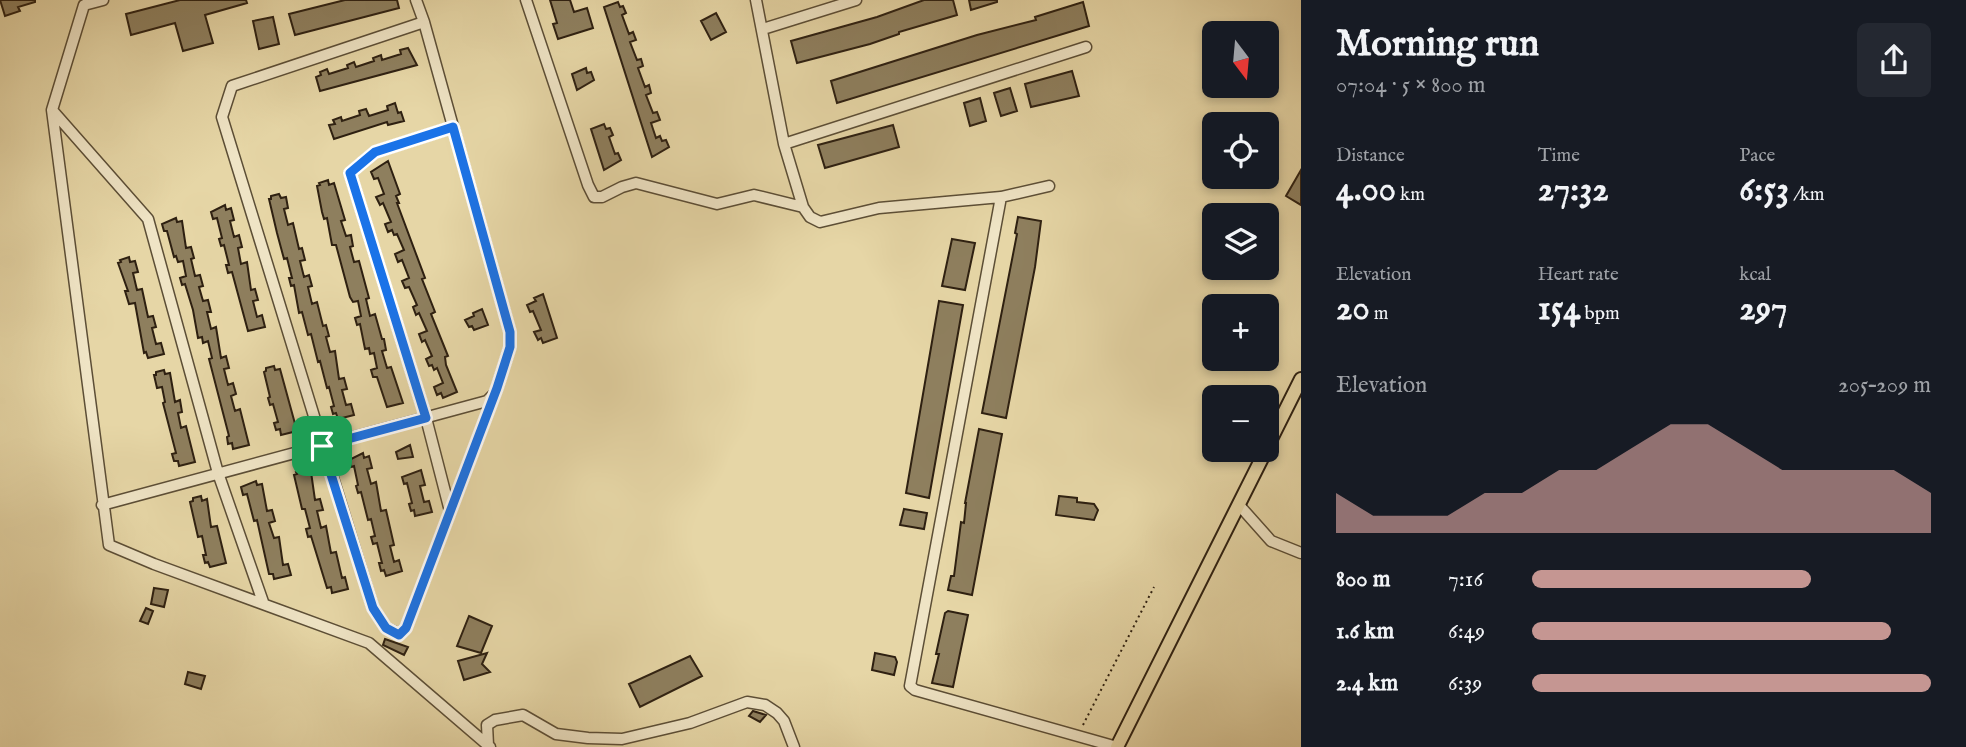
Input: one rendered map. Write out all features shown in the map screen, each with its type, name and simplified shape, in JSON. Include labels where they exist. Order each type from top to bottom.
[{"type":"main road","points":[[1279,423],[1301,379]]},
{"type":"main road","points":[[1117,747],[1260,462]]},
{"type":"street","points":[[103,0],[85,5],[52,110],[107,541],[112,548],[369,643],[489,746]]},
{"type":"street","points":[[416,0],[424,22],[510,332],[510,347],[406,628],[399,635],[386,628],[373,608],[222,117],[232,86],[424,22]]},
{"type":"street","points":[[526,0],[594,197],[602,197],[636,183],[717,204],[754,195],[803,207]]},
{"type":"street","points":[[756,0],[764,29],[784,144],[803,207],[810,218],[820,222],[879,208],[1001,197],[1049,186]]},
{"type":"street","points":[[764,29],[856,0]]},
{"type":"street","points":[[784,144],[1086,47]]},
{"type":"street","points":[[52,110],[148,219],[218,473],[263,602]]},
{"type":"street","points":[[450,512],[426,418],[350,173],[375,152],[453,127]]},
{"type":"street","points":[[1001,197],[910,686],[915,690],[1117,747]]},
{"type":"street","points":[[102,505],[487,401],[494,395]]},
{"type":"street","points":[[1238,505],[1271,541],[1301,553]]},
{"type":"street","points":[[489,746],[487,725],[495,720],[523,715],[556,734],[622,738],[690,723],[747,702],[765,705],[777,713],[784,722],[794,747]]},
{"type":"path","points":[[1078,736],[1154,587]]},
{"type":"building","points":[[0,0],[35,2],[18,7],[20,11],[5,16]]},
{"type":"building","points":[[180,0],[246,0],[247,3],[205,15],[213,43],[183,51],[175,23],[131,35],[126,14]]},
{"type":"building","points":[[345,0],[397,0],[399,8],[295,35],[289,14]]},
{"type":"building","points":[[550,0],[570,0],[574,12],[587,8],[593,28],[558,39],[553,24],[557,23]]},
{"type":"building","points":[[924,0],[953,0],[957,15],[899,32],[870,44],[797,63],[791,41],[877,17]]},
{"type":"building","points":[[969,0],[997,0],[997,2],[971,10]]},
{"type":"building","points":[[618,2],[626,13],[622,15],[629,34],[633,32],[636,40],[630,42],[637,60],[641,59],[643,66],[638,68],[645,87],[649,85],[651,93],[646,95],[653,113],[657,112],[660,120],[651,123],[656,138],[660,136],[662,141],[666,140],[669,147],[652,157],[604,7]]},
{"type":"building","points":[[1083,2],[1089,26],[837,103],[831,81],[977,35],[1036,20],[1035,17]]},
{"type":"building","points":[[716,13],[726,32],[711,40],[701,21]]},
{"type":"building","points":[[273,17],[279,44],[259,49],[253,21]]},
{"type":"building","points":[[408,48],[417,65],[320,91],[316,77],[321,75],[320,72],[327,69],[329,74],[348,68],[347,65],[354,62],[356,67],[374,61],[373,58],[381,55],[382,60],[401,54],[400,50]]},
{"type":"building","points":[[586,68],[594,80],[577,90],[572,74]]},
{"type":"building","points":[[1072,71],[1079,96],[1031,107],[1025,84]]},
{"type":"building","points":[[1010,88],[1017,111],[1001,116],[994,93]]},
{"type":"building","points":[[980,98],[986,121],[970,126],[964,103]]},
{"type":"building","points":[[395,103],[404,121],[388,125],[387,122],[334,139],[329,125],[335,124],[333,120],[341,117],[342,121],[360,115],[359,111],[366,109],[369,116],[388,110],[387,106]]},
{"type":"building","points":[[604,124],[606,129],[610,128],[613,135],[609,137],[615,154],[618,153],[621,160],[604,170],[591,129]]},
{"type":"building","points":[[893,125],[899,147],[825,168],[818,145]]},
{"type":"building","points":[[388,161],[400,194],[396,196],[397,203],[425,278],[422,279],[435,312],[431,314],[448,356],[445,357],[446,365],[457,392],[443,398],[441,393],[437,395],[434,387],[443,383],[437,368],[434,370],[432,365],[429,366],[426,359],[432,356],[425,340],[422,342],[419,334],[427,331],[419,313],[416,315],[413,307],[417,305],[409,287],[405,288],[402,281],[409,278],[402,260],[398,262],[395,254],[404,250],[397,234],[394,235],[392,230],[388,232],[385,224],[391,222],[383,203],[380,205],[376,197],[384,194],[378,178],[374,179],[371,172]]},
{"type":"building","points":[[1301,170],[1301,205],[1286,196]]},
{"type":"building","points":[[328,180],[329,185],[334,183],[345,220],[341,221],[346,236],[351,235],[353,246],[350,247],[354,262],[359,261],[369,298],[366,299],[370,316],[375,314],[384,339],[386,350],[382,351],[387,368],[391,367],[403,403],[387,407],[377,377],[373,377],[371,370],[377,368],[374,353],[370,354],[369,348],[365,349],[360,324],[357,325],[355,318],[361,316],[358,301],[353,302],[350,297],[336,245],[332,245],[327,218],[324,219],[322,212],[317,186]]},
{"type":"building","points":[[279,194],[281,198],[286,197],[288,208],[284,209],[288,225],[293,223],[299,249],[302,248],[305,260],[300,261],[304,277],[309,275],[312,286],[308,287],[312,304],[317,302],[323,326],[326,325],[330,352],[335,351],[339,379],[344,378],[347,389],[342,390],[346,405],[351,404],[354,415],[338,419],[336,413],[333,414],[331,407],[334,406],[329,387],[327,388],[320,361],[318,362],[311,334],[308,335],[302,312],[299,313],[294,285],[291,286],[289,278],[292,278],[287,258],[284,259],[277,233],[269,199]]},
{"type":"building","points":[[225,205],[226,210],[231,208],[234,220],[230,221],[234,237],[239,235],[242,247],[238,248],[241,264],[247,262],[251,290],[255,289],[258,300],[253,301],[257,317],[262,315],[265,327],[248,331],[232,272],[228,273],[226,265],[229,265],[224,245],[221,246],[219,239],[222,238],[217,218],[213,219],[211,212]]},
{"type":"building","points":[[1018,217],[1041,221],[1035,267],[1006,418],[982,413]]},
{"type":"building","points":[[176,218],[177,222],[182,221],[186,248],[191,247],[195,276],[200,275],[203,286],[199,287],[203,301],[208,300],[211,312],[207,312],[211,329],[216,327],[221,358],[226,356],[229,368],[224,369],[228,385],[233,383],[236,394],[231,396],[235,411],[240,409],[249,445],[233,449],[232,443],[228,444],[229,436],[209,359],[212,358],[208,341],[203,343],[202,337],[198,338],[193,310],[185,284],[182,285],[180,278],[186,276],[183,261],[178,262],[176,256],[174,257],[167,231],[164,231],[162,224]]},
{"type":"building","points":[[952,239],[975,243],[965,290],[942,286]]},
{"type":"building","points":[[129,257],[130,262],[135,261],[138,272],[133,273],[137,290],[142,289],[148,317],[153,316],[156,327],[152,328],[156,344],[161,343],[164,354],[148,358],[146,352],[144,353],[135,303],[129,304],[125,291],[128,291],[118,263]]},
{"type":"building","points":[[543,294],[557,338],[543,343],[534,332],[541,330],[533,311],[530,312],[527,305]]},
{"type":"building","points":[[939,301],[963,305],[929,498],[906,493]]},
{"type":"building","points":[[482,309],[488,325],[474,330],[465,320]]},
{"type":"building","points":[[274,366],[275,370],[280,369],[297,431],[281,435],[280,429],[276,430],[274,423],[278,422],[273,404],[270,405],[268,398],[270,397],[264,372],[266,368]]},
{"type":"building","points":[[164,370],[165,374],[170,373],[175,402],[180,400],[182,412],[178,413],[181,428],[186,426],[195,462],[179,466],[172,454],[176,453],[163,403],[162,387],[157,388],[154,375]]},
{"type":"building","points":[[979,429],[1002,434],[972,595],[948,590],[951,576],[954,576],[961,522],[964,523],[965,503]]},
{"type":"building","points":[[410,445],[413,457],[398,459],[396,452]]},
{"type":"building","points":[[363,453],[364,458],[369,456],[372,468],[367,469],[371,484],[376,482],[381,511],[386,510],[394,545],[390,546],[394,562],[399,560],[402,571],[386,576],[384,570],[381,571],[379,563],[382,563],[377,543],[373,544],[371,537],[375,536],[371,519],[368,520],[361,492],[358,493],[356,486],[354,466],[351,467],[349,460]]},
{"type":"building","points":[[305,469],[306,474],[311,472],[315,500],[320,499],[323,510],[317,511],[321,528],[326,526],[331,553],[336,552],[342,578],[345,577],[348,589],[332,593],[331,587],[327,588],[311,536],[308,537],[306,529],[310,528],[305,509],[302,509],[294,475]]},
{"type":"building","points":[[421,470],[425,485],[420,486],[424,502],[429,501],[432,512],[415,516],[409,504],[412,503],[407,483],[404,484],[402,477]]},
{"type":"building","points":[[256,481],[257,485],[262,484],[267,511],[272,510],[275,521],[269,523],[274,538],[279,537],[283,565],[288,564],[291,575],[274,579],[273,574],[269,574],[257,520],[254,521],[247,494],[243,495],[241,487]]},
{"type":"building","points":[[201,496],[202,501],[207,499],[211,527],[217,526],[226,563],[210,567],[208,562],[205,563],[202,536],[198,537],[190,502]]},
{"type":"building","points":[[1059,496],[1094,504],[1098,510],[1094,520],[1056,515]]},
{"type":"building","points":[[904,509],[927,513],[924,529],[900,525]]},
{"type":"building","points":[[154,588],[168,590],[164,607],[151,604]]},
{"type":"building","points":[[146,608],[153,611],[148,624],[140,621]]},
{"type":"building","points":[[948,611],[968,615],[953,687],[932,683],[945,613]]},
{"type":"building","points":[[469,616],[492,626],[481,653],[457,646]]},
{"type":"building","points":[[385,639],[408,647],[404,655],[383,645]]},
{"type":"building","points":[[487,653],[482,664],[490,672],[464,680],[458,661]]},
{"type":"building","points":[[875,653],[895,657],[897,662],[894,675],[872,670]]},
{"type":"building","points":[[690,656],[702,676],[640,707],[629,684]]},
{"type":"building","points":[[188,672],[205,676],[201,689],[185,684]]},
{"type":"building","points":[[753,711],[766,715],[760,722],[749,716]]},
{"type":"route","points":[[453,127],[510,332],[510,347],[406,628],[399,635],[386,628],[373,608],[322,446],[426,418],[350,173],[375,152],[453,127]]}]
